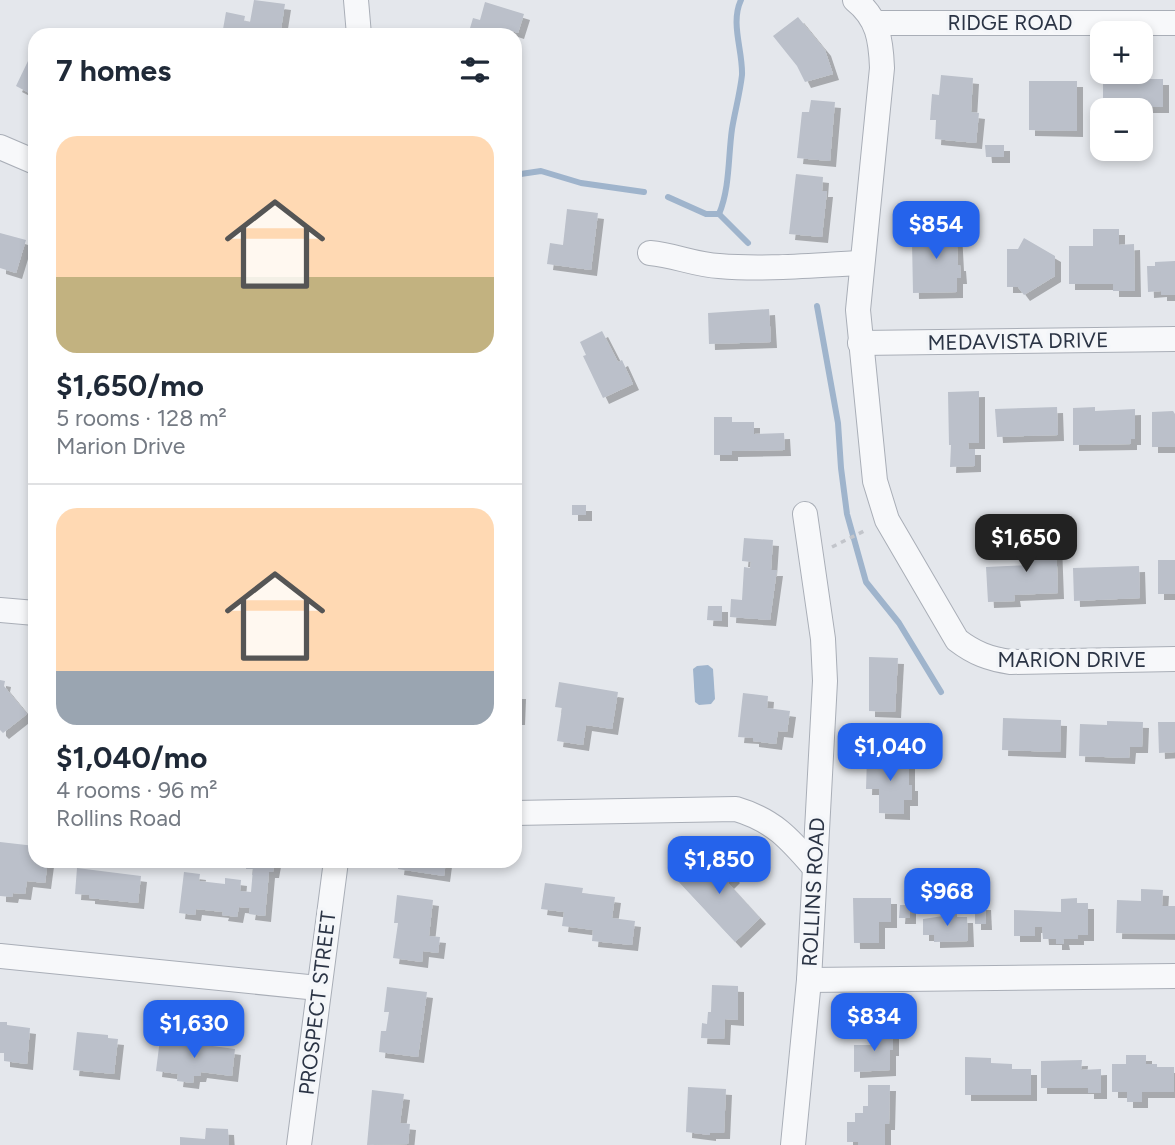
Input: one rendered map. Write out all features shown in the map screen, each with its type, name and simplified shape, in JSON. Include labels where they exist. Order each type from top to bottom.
[{"type":"street","points":[[356,0],[358,28]]},
{"type":"street","points":[[855,0],[866,8],[876,23],[882,68],[861,263],[858,310],[860,343]]},
{"type":"street","name":"RIDGE ROAD","points":[[876,23],[1175,23]]},
{"type":"street","points":[[0,147],[28,159]]},
{"type":"street","points":[[650,253],[737,268],[861,263]]},
{"type":"street","name":"MEDAVISTA DRIVE","points":[[860,343],[1175,339]]},
{"type":"street","name":"MARION DRIVE","points":[[860,343],[875,481],[887,520],[957,639],[974,653],[1011,662],[1175,659]]},
{"type":"street","name":"ROLLINS ROAD","points":[[793,1145],[809,980],[825,681],[823,639],[805,514]]},
{"type":"street","points":[[0,610],[28,612]]},
{"type":"street","points":[[522,813],[736,809],[758,816],[789,838],[814,867]]},
{"type":"street","name":"PROSPECT STREET","points":[[299,1145],[335,868]]},
{"type":"street","points":[[0,956],[318,988]]},
{"type":"street","points":[[809,980],[1175,976]]},
{"type":"path","points":[[811,558],[887,520]]},
{"type":"water","points":[[708,665],[713,669],[715,699],[711,704],[699,705],[695,702],[693,669]]},
{"type":"building","points":[[254,0],[285,4],[281,28],[223,28],[226,12],[245,16],[244,21],[250,22]]},
{"type":"building","points":[[485,2],[524,14],[520,28],[470,28],[473,18],[480,20]]},
{"type":"building","points":[[798,17],[825,50],[833,74],[805,82],[797,66],[773,36]]},
{"type":"building","points":[[28,61],[28,92],[16,86]]},
{"type":"building","points":[[941,75],[973,78],[971,112],[979,113],[976,143],[935,139],[936,120],[930,120],[932,94],[939,95]]},
{"type":"building","points":[[1153,79],[1163,79],[1163,107],[1153,107],[1153,98],[1103,98],[1103,84],[1153,84]]},
{"type":"building","points":[[1029,81],[1077,81],[1077,131],[1029,130]]},
{"type":"building","points":[[811,100],[835,102],[830,161],[797,158],[802,112],[809,112]]},
{"type":"building","points":[[985,145],[1004,145],[1004,157],[986,157]]},
{"type":"building","points":[[796,174],[823,177],[822,191],[827,191],[822,237],[789,234]]},
{"type":"building","points":[[567,209],[598,213],[591,270],[547,264],[550,243],[563,245]]},
{"type":"building","points":[[956,227],[961,278],[957,278],[957,292],[913,293],[912,241],[921,241],[921,228]]},
{"type":"building","points":[[1093,229],[1119,229],[1119,245],[1134,244],[1135,291],[1113,291],[1113,284],[1069,284],[1069,246],[1093,246]]},
{"type":"building","points":[[0,233],[26,240],[16,273],[0,268]]},
{"type":"building","points":[[1024,238],[1055,256],[1055,276],[1024,295],[1018,287],[1007,287],[1007,249],[1018,249]]},
{"type":"building","points":[[1175,261],[1175,295],[1161,295],[1161,291],[1148,292],[1147,266],[1155,266],[1155,262]]},
{"type":"building","points":[[769,309],[771,342],[709,344],[708,313]]},
{"type":"building","points":[[602,331],[618,362],[622,360],[633,384],[603,398],[583,356],[586,355],[580,342]]},
{"type":"building","points":[[979,391],[979,443],[968,443],[969,449],[975,449],[975,466],[950,467],[948,392]]},
{"type":"building","points":[[1057,407],[1058,435],[997,437],[995,409]]},
{"type":"building","points":[[1095,407],[1095,411],[1135,409],[1135,439],[1131,439],[1131,444],[1073,445],[1073,408]]},
{"type":"building","points":[[1173,411],[1175,447],[1152,447],[1152,412]]},
{"type":"building","points":[[714,417],[732,417],[732,422],[754,422],[754,434],[784,433],[785,450],[732,451],[732,455],[714,455]]},
{"type":"building","points":[[572,505],[586,505],[586,515],[572,515]]},
{"type":"building","points":[[744,538],[773,540],[771,570],[777,570],[770,620],[730,617],[731,599],[742,600],[744,567],[750,568],[751,562],[742,561]]},
{"type":"building","points":[[1056,539],[1058,593],[1014,595],[1015,601],[988,602],[986,567],[1028,565],[1027,541]]},
{"type":"building","points":[[1158,560],[1175,560],[1175,594],[1158,594]]},
{"type":"building","points":[[1139,566],[1140,598],[1074,601],[1073,568]]},
{"type":"building","points":[[708,606],[722,606],[722,621],[707,620]]},
{"type":"building","points":[[869,657],[898,658],[895,712],[869,711]]},
{"type":"building","points":[[0,680],[5,681],[4,686],[27,714],[3,733],[0,730]]},
{"type":"building","points":[[559,682],[618,692],[612,729],[586,725],[583,745],[557,741],[562,708],[555,707]]},
{"type":"building","points":[[743,693],[768,696],[767,708],[790,711],[787,732],[778,731],[776,744],[738,737]]},
{"type":"building","points":[[1003,718],[1061,720],[1060,752],[1002,750]]},
{"type":"building","points":[[1107,721],[1143,722],[1142,747],[1130,747],[1129,758],[1079,756],[1080,724],[1107,725]]},
{"type":"building","points":[[1158,722],[1175,722],[1175,752],[1159,753]]},
{"type":"building","points":[[867,757],[909,758],[912,800],[904,800],[904,814],[879,813],[879,789],[866,789]]},
{"type":"building","points":[[0,842],[28,845],[28,868],[47,868],[45,883],[27,881],[25,894],[0,896]]},
{"type":"building","points":[[709,850],[734,877],[728,883],[760,918],[735,942],[677,880]]},
{"type":"building","points":[[77,868],[141,876],[138,903],[75,894]]},
{"type":"building","points":[[274,868],[273,872],[269,872],[265,916],[249,914],[250,908],[239,907],[237,917],[222,915],[223,912],[196,909],[195,915],[179,913],[184,872],[200,874],[199,881],[225,884],[225,878],[241,880],[240,891],[251,892],[253,869],[246,869]]},
{"type":"building","points":[[398,868],[445,868],[444,876]]},
{"type":"building","points":[[545,883],[583,888],[582,893],[615,897],[612,918],[635,921],[632,945],[592,941],[593,930],[562,926],[564,912],[541,909]]},
{"type":"building","points":[[1141,889],[1163,890],[1162,906],[1175,906],[1175,934],[1116,933],[1117,900],[1141,901]]},
{"type":"building","points":[[397,895],[433,900],[429,936],[440,937],[438,953],[423,951],[422,962],[393,958],[398,923],[394,923]]},
{"type":"building","points":[[853,898],[891,898],[891,922],[879,922],[879,943],[854,943]]},
{"type":"building","points":[[1077,898],[1077,903],[1088,903],[1088,935],[1078,935],[1078,939],[1063,939],[1064,944],[1056,944],[1056,939],[1043,939],[1042,927],[1035,927],[1035,936],[1014,936],[1014,910],[1061,912],[1061,899]]},
{"type":"building","points":[[975,904],[985,904],[986,924],[975,924]]},
{"type":"building","points":[[900,905],[910,905],[910,918],[899,918]]},
{"type":"building","points":[[957,911],[957,917],[967,917],[968,941],[934,942],[934,935],[923,935],[923,919],[943,916],[943,912]]},
{"type":"building","points":[[712,985],[738,986],[738,1020],[725,1019],[724,1039],[701,1038],[702,1023],[707,1024],[708,1012],[711,1012]]},
{"type":"building","points":[[387,987],[427,992],[418,1057],[379,1052],[381,1031],[386,1031],[389,1012],[384,1012]]},
{"type":"building","points":[[0,1022],[30,1028],[27,1064],[4,1061],[4,1053],[0,1053]]},
{"type":"building","points":[[77,1032],[108,1035],[108,1038],[118,1039],[114,1074],[73,1070]]},
{"type":"building","points":[[871,1032],[893,1032],[890,1070],[854,1072],[854,1045],[872,1045]]},
{"type":"building","points":[[160,1039],[235,1049],[232,1076],[201,1072],[200,1076],[194,1076],[193,1083],[177,1081],[178,1074],[156,1071]]},
{"type":"building","points":[[1126,1055],[1146,1055],[1146,1064],[1174,1067],[1174,1092],[1142,1092],[1142,1102],[1127,1102],[1127,1092],[1112,1092],[1112,1064],[1126,1064]]},
{"type":"building","points":[[965,1057],[991,1058],[991,1063],[1012,1064],[1012,1069],[1031,1069],[1031,1095],[965,1095]]},
{"type":"building","points":[[1082,1060],[1081,1070],[1101,1069],[1101,1093],[1088,1093],[1088,1088],[1041,1088],[1041,1061]]},
{"type":"building","points":[[868,1085],[890,1085],[889,1124],[885,1124],[885,1145],[858,1145],[858,1142],[847,1142],[847,1122],[855,1122],[855,1113],[863,1113],[863,1106],[868,1106]]},
{"type":"building","points":[[688,1087],[726,1089],[724,1133],[710,1135],[686,1132]]},
{"type":"building","points":[[372,1090],[404,1094],[400,1123],[410,1124],[408,1144],[367,1145]]},
{"type":"building","points":[[206,1128],[228,1129],[229,1145],[180,1145],[180,1137],[205,1139]]},
{"type":"waterway","points":[[668,197],[706,214],[719,214],[723,204],[742,75],[737,28],[741,0]]},
{"type":"waterway","points":[[522,174],[541,171],[581,183],[644,192]]},
{"type":"waterway","points":[[719,214],[748,243]]},
{"type":"waterway","points":[[817,306],[838,423],[847,514],[866,582],[899,623],[941,692]]}]
